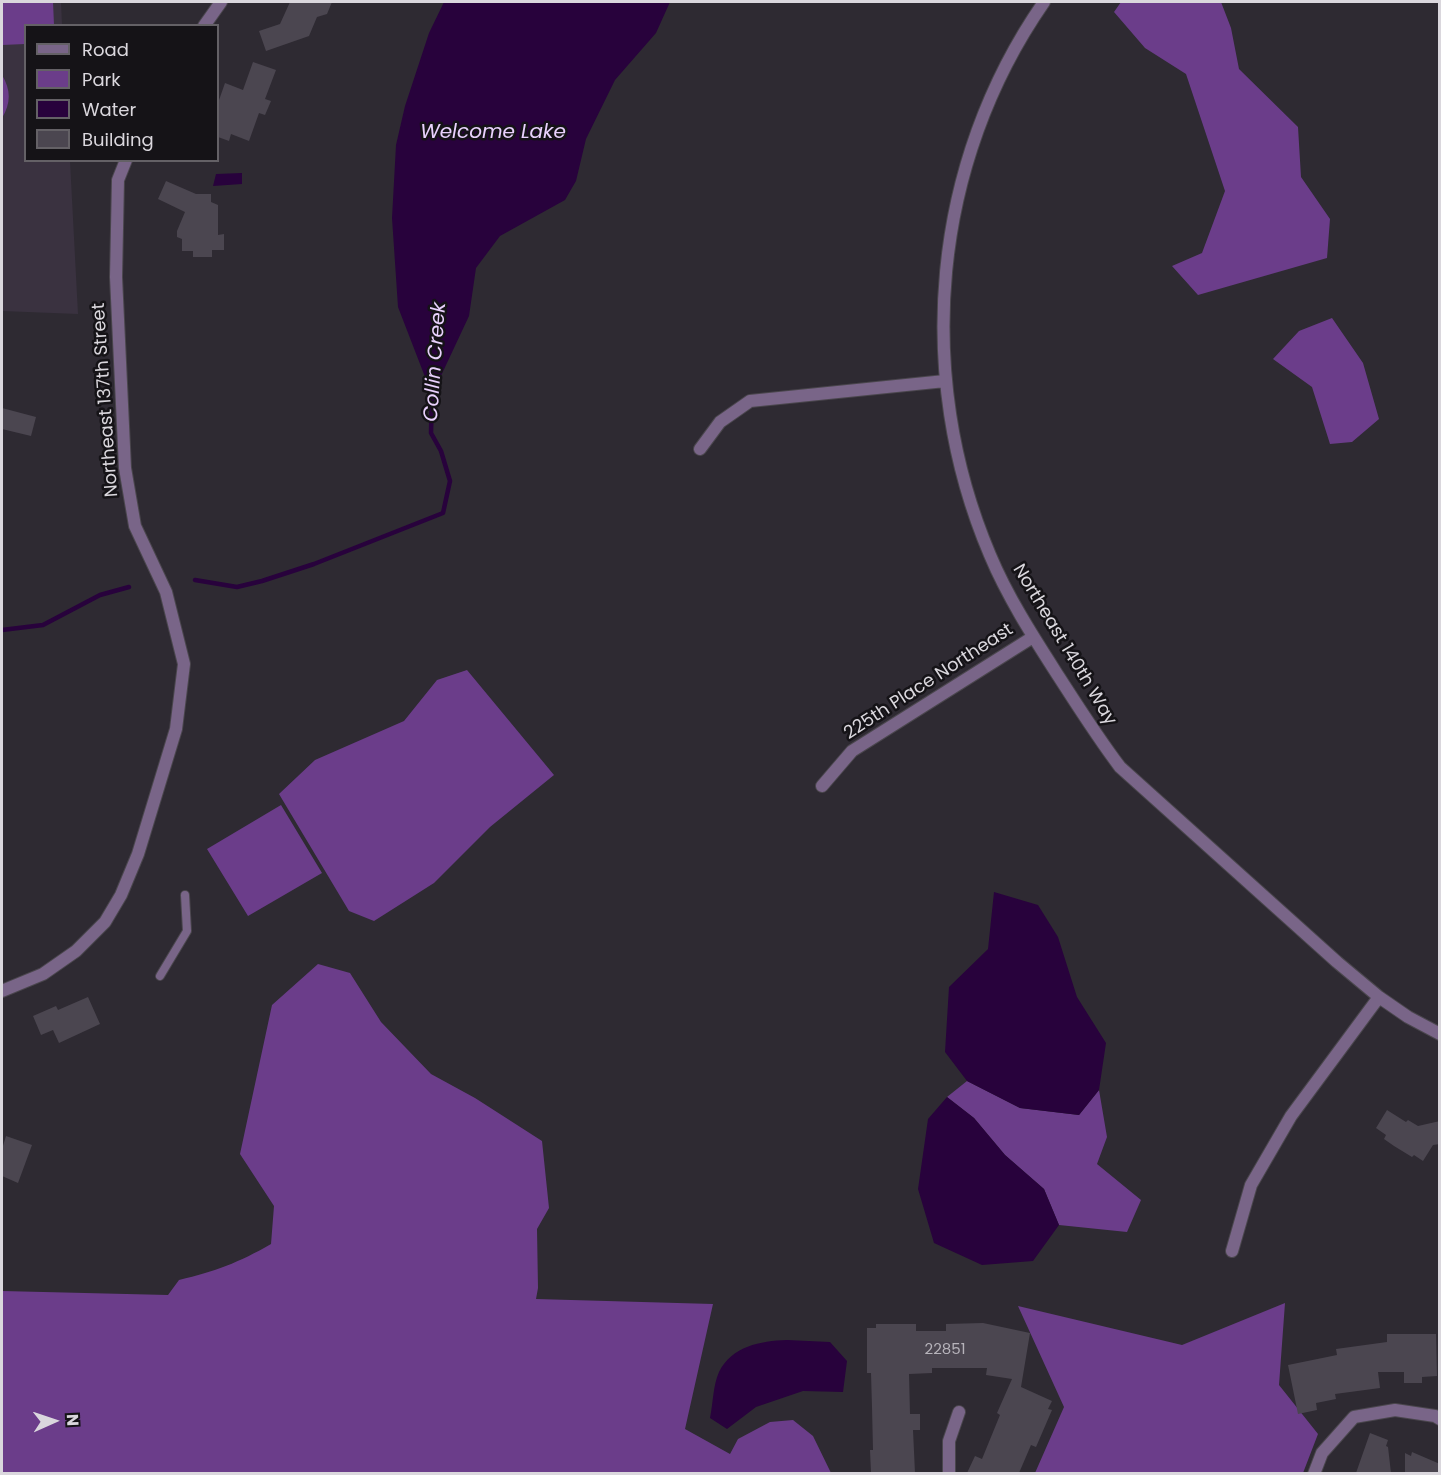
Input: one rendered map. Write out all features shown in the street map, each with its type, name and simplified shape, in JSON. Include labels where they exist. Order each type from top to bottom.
[{"type":"street","points":[[205,24],[221,2]]},
{"type":"street","name":"Northeast 140th Way","points":[[1044,2],[1016,46],[986,105],[958,193],[948,244],[943,306],[945,381],[953,433],[973,509],[989,554],[1007,592],[1034,637],[1101,742],[1120,767],[1379,998],[1407,1017],[1440,1034]]},
{"type":"street","name":"Northeast 137th Street","points":[[2,990],[43,974],[76,951],[105,922],[121,895],[138,854],[176,729],[184,664],[166,592],[135,526],[124,468],[116,277],[118,180],[125,162]]},
{"type":"street","points":[[700,449],[720,422],[750,401],[945,381]]},
{"type":"street","name":"225th Place Northeast","points":[[822,786],[852,751],[1034,637]]},
{"type":"street","points":[[1233,1251],[1251,1185],[1291,1116],[1379,998]]},
{"type":"street","points":[[1314,1473],[1322,1453],[1354,1417],[1395,1410],[1435,1416],[1440,1419]]},
{"type":"street","points":[[949,1473],[949,1440],[959,1412]]},
{"type":"lane","points":[[160,976],[187,932],[184,895]]},
{"type":"shaded area","points":[[2,2],[61,2],[62,24],[24,24],[24,162],[70,162],[78,314],[2,311]]},
{"type":"green space","points":[[2,2],[53,2],[54,24],[24,24],[24,44],[2,45]]},
{"type":"green space","points":[[1121,2],[1221,2],[1231,28],[1239,69],[1298,127],[1301,177],[1330,219],[1327,258],[1198,295],[1172,266],[1202,253],[1225,191],[1186,74],[1145,48],[1114,12]]},
{"type":"green space","points":[[2,75],[9,96],[2,118]]},
{"type":"green space","points":[[1332,318],[1363,363],[1379,419],[1352,442],[1330,444],[1312,387],[1273,359],[1299,331]]},
{"type":"green space","points":[[467,670],[554,775],[490,827],[434,883],[374,921],[349,911],[279,794],[315,760],[404,721],[437,680]]},
{"type":"green space","points":[[281,805],[322,873],[248,916],[207,849]]},
{"type":"green space","points":[[318,964],[350,973],[381,1022],[431,1074],[475,1098],[542,1141],[549,1208],[537,1229],[538,1288],[536,1299],[713,1304],[685,1429],[730,1454],[738,1439],[770,1422],[793,1420],[813,1436],[831,1473],[2,1473],[2,1291],[168,1295],[179,1280],[227,1266],[271,1244],[274,1206],[240,1154],[272,1005]]},
{"type":"green space","points":[[967,1081],[1020,1108],[1079,1115],[1099,1090],[1107,1137],[1097,1164],[1141,1200],[1127,1232],[1059,1225],[1044,1189],[1005,1155],[974,1118],[947,1097]]},
{"type":"green space","points":[[1285,1303],[1279,1385],[1318,1434],[1303,1473],[1035,1473],[1064,1407],[1018,1306],[1182,1345]]},
{"type":"water","name":"Welcome Lake","points":[[444,2],[670,2],[656,33],[615,80],[586,139],[576,181],[565,200],[500,236],[476,268],[469,316],[432,395],[398,307],[392,218],[396,145],[405,106],[429,33]]},
{"type":"water","points":[[242,173],[242,184],[213,186],[216,174]]},
{"type":"water","points":[[994,892],[1038,905],[1058,937],[1077,997],[1106,1043],[1099,1090],[1079,1115],[1020,1108],[967,1081],[945,1052],[949,987],[988,949]]},
{"type":"water","points":[[947,1097],[974,1118],[1005,1155],[1044,1189],[1059,1225],[1033,1261],[982,1265],[934,1243],[918,1189],[928,1119]]},
{"type":"water","points":[[787,1340],[830,1342],[847,1361],[843,1392],[803,1391],[756,1407],[727,1429],[710,1418],[717,1377],[731,1356],[757,1344]]},
{"type":"building","points":[[290,2],[332,2],[327,14],[317,17],[309,36],[266,51],[259,31],[280,24]]},
{"type":"building","points":[[253,62],[276,70],[265,99],[271,101],[265,115],[259,113],[249,141],[231,134],[229,141],[219,137],[219,100],[225,83],[243,90]]},
{"type":"building","points":[[166,181],[196,194],[211,194],[211,202],[218,205],[218,235],[224,234],[224,250],[212,250],[212,257],[193,257],[193,251],[182,251],[182,239],[177,237],[177,231],[185,212],[158,199]]},
{"type":"building","points":[[2,408],[36,417],[31,436],[2,429]]},
{"type":"building","points":[[88,997],[100,1024],[59,1043],[53,1030],[41,1035],[33,1016],[56,1006],[58,1010]]},
{"type":"building","points":[[1387,1110],[1406,1122],[1408,1120],[1418,1126],[1440,1121],[1440,1144],[1433,1145],[1423,1161],[1394,1146],[1384,1139],[1386,1135],[1376,1128]]},
{"type":"building","points":[[6,1136],[32,1145],[18,1183],[2,1176],[2,1149]]},
{"type":"building","points":[[983,1323],[1030,1333],[1021,1387],[1052,1401],[1048,1409],[1052,1410],[1036,1447],[1031,1445],[1019,1473],[967,1473],[975,1456],[982,1459],[1000,1415],[997,1413],[1012,1379],[986,1375],[987,1368],[932,1368],[932,1373],[909,1374],[910,1414],[920,1414],[920,1430],[913,1430],[915,1473],[871,1473],[872,1407],[871,1373],[867,1373],[867,1328],[876,1328],[876,1324],[916,1324],[916,1331],[946,1331],[946,1324]]},
{"type":"building","points":[[1387,1334],[1436,1334],[1437,1376],[1422,1377],[1422,1383],[1404,1383],[1404,1372],[1378,1372],[1380,1388],[1335,1394],[1336,1399],[1316,1403],[1317,1410],[1298,1414],[1288,1365],[1337,1355],[1336,1349],[1387,1342]]},
{"type":"building","points":[[1370,1433],[1388,1440],[1386,1446],[1391,1473],[1356,1473]]},
{"type":"building","points":[[1412,1452],[1440,1464],[1440,1473],[1405,1473],[1405,1453],[1411,1456]]},
{"type":"waterway","name":"Collin Creek","points":[[195,580],[237,587],[262,581],[314,564],[443,513],[450,481],[441,451],[431,433],[432,391]]},
{"type":"waterway","name":"Collin Creek","points":[[2,630],[43,625],[100,595],[129,587]]}]
